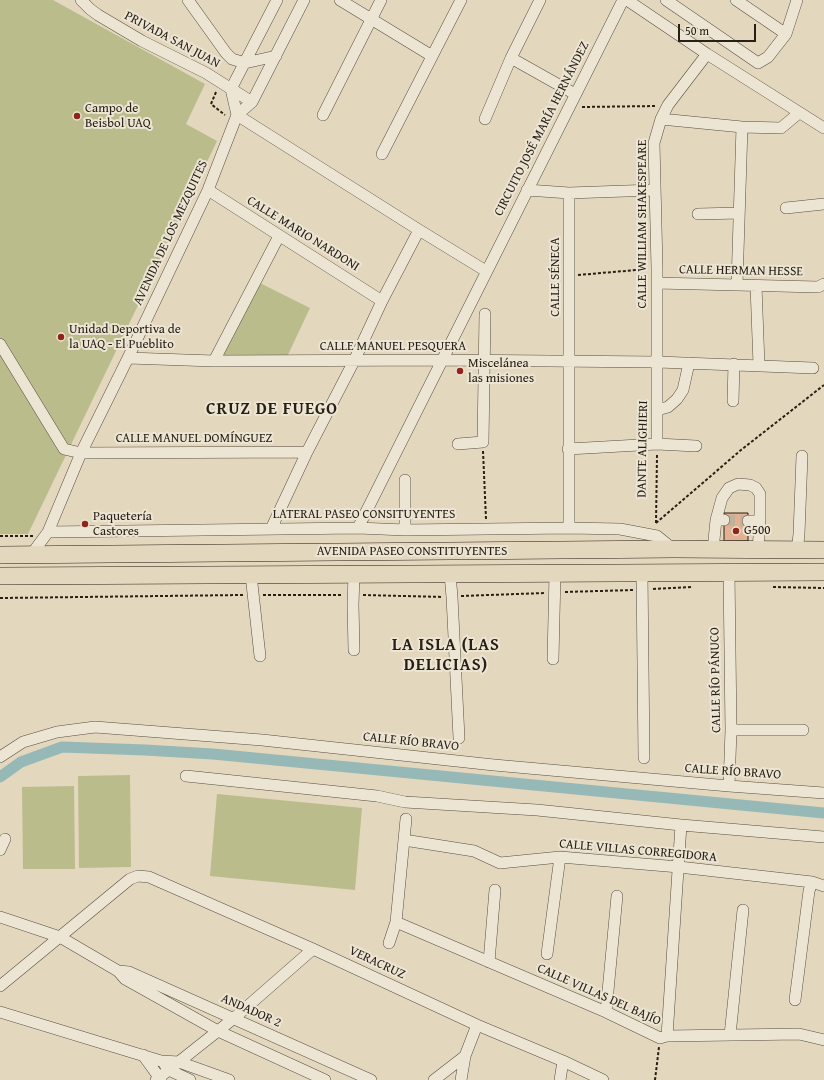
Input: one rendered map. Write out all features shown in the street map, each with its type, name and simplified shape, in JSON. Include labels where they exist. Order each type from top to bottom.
[{"type":"highway","name":"AVENIDA PASEO CONSTITUYENTES","points":[[0,555],[824,550]]},
{"type":"highway","name":"AVENIDA PASEO CONSTITUYENTES","points":[[0,576],[555,574],[642,581],[729,572],[824,572]]},
{"type":"street","name":"PRIVADA SAN JUAN","points":[[81,0],[94,12],[136,37],[196,68],[252,102]]},
{"type":"street","points":[[188,0],[226,54],[232,58],[245,63],[276,56]]},
{"type":"street","points":[[277,0],[231,89],[237,115],[486,271]]},
{"type":"street","name":"AVENIDA DE LOS MEZQUITES","points":[[32,555],[48,532],[81,453],[208,190],[237,115],[252,102],[304,0]]},
{"type":"street","points":[[340,0],[372,18],[432,56]]},
{"type":"street","points":[[323,115],[381,0]]},
{"type":"street","points":[[382,154],[461,0]]},
{"type":"street","points":[[485,119],[540,0]]},
{"type":"street","name":"CIRCUITO JOSÉ MARÍA HERNÁNDEZ","points":[[358,528],[623,0]]},
{"type":"street","points":[[627,0],[707,54],[824,128]]},
{"type":"street","points":[[666,0],[758,63],[768,57],[786,34],[797,0]]},
{"type":"street","points":[[736,0],[786,34]]},
{"type":"street","name":"CALLE WILLIAM SHAKESPEARE","points":[[658,362],[654,143],[661,119],[668,106],[707,54]]},
{"type":"street","points":[[512,58],[575,94]]},
{"type":"street","points":[[661,119],[742,127],[781,128],[799,113]]},
{"type":"street","points":[[737,284],[742,127]]},
{"type":"street","name":"CALLE MARIO NARDONI","points":[[208,190],[382,301]]},
{"type":"street","points":[[527,190],[569,193],[654,190]]},
{"type":"street","name":"CALLE SÉNECA","points":[[569,193],[569,528]]},
{"type":"street","points":[[786,208],[824,204]]},
{"type":"street","points":[[698,214],[739,213]]},
{"type":"street","points":[[271,529],[307,452],[419,230]]},
{"type":"street","points":[[214,361],[279,236]]},
{"type":"street","name":"CALLE HERMAN HESSE","points":[[657,283],[818,287],[824,284]]},
{"type":"street","points":[[756,286],[759,365]]},
{"type":"street","points":[[458,444],[483,442],[485,314]]},
{"type":"street","name":"CALLE MANUEL DOMÍNGUEZ","points":[[0,344],[64,449],[81,453],[307,452]]},
{"type":"street","name":"CALLE MANUEL PESQUERA","points":[[128,358],[214,361],[442,360],[658,362],[813,368]]},
{"type":"street","name":"DANTE ALIGHIERI","points":[[657,444],[658,362]]},
{"type":"street","points":[[658,410],[668,407],[677,399],[683,390],[689,363]]},
{"type":"street","points":[[733,401],[734,364]]},
{"type":"street","points":[[568,449],[657,444],[696,446]]},
{"type":"street","points":[[797,551],[802,456]]},
{"type":"street","points":[[405,480],[405,530]]},
{"type":"street","points":[[713,550],[720,520],[722,498],[730,488],[738,484],[750,485],[756,488],[760,494],[758,551]]},
{"type":"street","points":[[748,521],[760,521]]},
{"type":"street","name":"LATERAL PASEO CONSITUYENTES","points":[[48,532],[358,528],[405,530],[569,528],[620,530],[657,536]]},
{"type":"street","points":[[657,536],[674,550]]},
{"type":"street","name":"CALLE RÍO PÁNUCO","points":[[729,572],[731,730],[729,786]]},
{"type":"street","points":[[450,574],[459,738]]},
{"type":"street","points":[[553,659],[555,574]]},
{"type":"street","points":[[354,575],[354,650]]},
{"type":"street","points":[[251,576],[260,656]]},
{"type":"street","points":[[642,581],[644,758]]},
{"type":"street","name":"CALLE RÍO BRAVO","points":[[0,757],[23,742],[57,732],[95,727],[262,740],[494,766],[824,793]]},
{"type":"street","points":[[731,730],[802,730]]},
{"type":"street","points":[[186,776],[377,796],[405,802],[537,810],[681,825],[824,837]]},
{"type":"street","points":[[389,943],[396,922],[406,819]]},
{"type":"street","points":[[663,1037],[679,868],[681,825]]},
{"type":"street","points":[[0,850],[5,839]]},
{"type":"street","name":"CALLE VILLAS CORREGIDORA","points":[[404,840],[474,851],[500,863],[560,857],[812,882],[824,886]]},
{"type":"street","points":[[547,954],[560,857]]},
{"type":"street","name":"VERACRUZ","points":[[60,937],[130,880],[138,876],[149,877],[313,949],[603,1080]]},
{"type":"street","points":[[795,1000],[808,899],[812,882]]},
{"type":"street","points":[[488,962],[495,890]]},
{"type":"street","points":[[606,1012],[617,896]]},
{"type":"street","points":[[730,1035],[743,910]]},
{"type":"street","name":"ANDADOR 2","points":[[0,917],[60,937],[118,971],[125,979],[218,1031],[325,1080]]},
{"type":"street","name":"CALLE VILLAS DEL BAJÍO","points":[[396,922],[663,1037],[799,1034],[824,1040]]},
{"type":"street","points":[[0,986],[60,937]]},
{"type":"street","points":[[143,1055],[158,1079],[233,1019],[313,949]]},
{"type":"street","name":"ANDADOR 2","points":[[118,971],[129,972],[371,1080]]},
{"type":"street","points":[[0,1012],[161,1061],[179,1062],[229,1080]]},
{"type":"street","points":[[461,1080],[465,1056],[477,1024]]},
{"type":"street","points":[[434,1080],[465,1056]]},
{"type":"street","points":[[161,1061],[169,1070],[190,1080]]},
{"type":"street","points":[[560,1080],[563,1061]]},
{"type":"path","points":[[568,107],[668,106]]},
{"type":"path","points":[[570,276],[657,268]]},
{"type":"path","points":[[656,523],[740,450],[824,385]]},
{"type":"path","points":[[483,442],[486,529]]},
{"type":"path","name":"DANTE ALIGHIERI","points":[[657,444],[657,536]]},
{"type":"path","points":[[0,598],[253,595],[452,597],[555,592],[642,581],[697,587]]},
{"type":"path","points":[[769,587],[824,588]]},
{"type":"path","points":[[655,1080],[663,1037]]},
{"type":"green space","name":"Unidad Deportiva de la UAQ - El Pueblito","points":[[0,0],[53,0],[205,84],[186,124],[217,141],[28,534],[0,534]]},
{"type":"green space","points":[[258,282],[310,308],[286,359],[219,359]]},
{"type":"green space","points":[[130,775],[131,867],[79,868],[78,776]]},
{"type":"green space","points":[[74,786],[75,869],[23,869],[22,787]]},
{"type":"green space","points":[[217,794],[362,808],[355,890],[210,876]]},
{"type":"building","name":"G500","points":[[724,513],[748,513],[748,541],[724,541]]},
{"type":"waterway","points":[[0,777],[21,762],[62,747],[145,750],[213,754],[824,813]]},
{"type":"tunnel","points":[[724,520],[748,521]]},
{"type":"place","name":"Campo de Beisbol UAQ","points":[[77,116]]},
{"type":"place","name":"Unidad Deportiva de la UAQ - El Pueblito","points":[[61,337]]},
{"type":"place","name":"Miscelánea las misiones","points":[[460,371]]},
{"type":"place","name":"Paquetería Castores","points":[[85,524]]},
{"type":"place","name":"G500","points":[[736,531]]},
{"type":"district","name":"CRUZ DE FUEGO","points":[[272,410]]},
{"type":"district","name":"LA ISLA (LAS DELICIAS)","points":[[446,656]]}]
